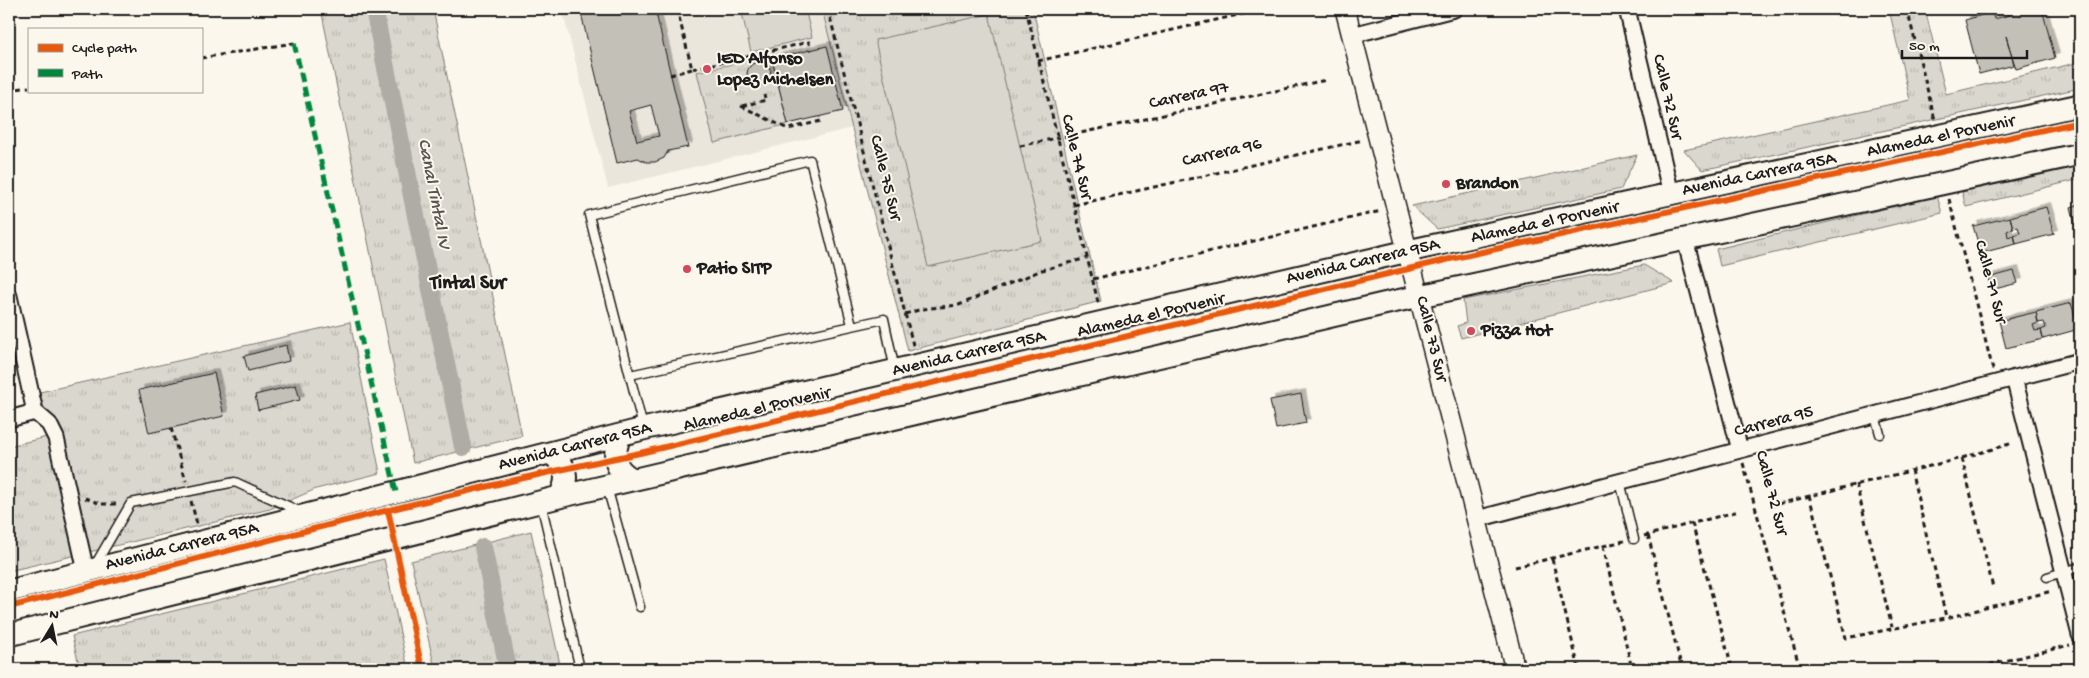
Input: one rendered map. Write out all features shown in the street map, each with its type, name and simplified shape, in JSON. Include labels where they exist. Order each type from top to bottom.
[{"type":"main road","name":"Avenida Carrera 95A","points":[[9,591],[643,429],[1408,251],[2080,105]]},
{"type":"main road","points":[[9,635],[632,479],[1419,295],[2080,154]]},
{"type":"main road","points":[[620,436],[615,453],[616,464],[623,474],[632,479]]},
{"type":"main road","points":[[550,453],[558,458],[565,468],[564,488],[550,499]]},
{"type":"street","name":"Calle 73 Sur","points":[[1345,9],[1515,669]]},
{"type":"street","points":[[1352,35],[1454,9]]},
{"type":"street","name":"Calle 72 Sur","points":[[1627,9],[1671,194]]},
{"type":"street","name":"Calle 72 Sur","points":[[1685,238],[1740,450]]},
{"type":"street","points":[[9,296],[35,412],[49,424],[56,438],[90,570]]},
{"type":"street","name":"Carrera 95","points":[[1476,519],[2080,361]]},
{"type":"street","points":[[2014,378],[2064,571],[2077,640]]},
{"type":"street","points":[[9,419],[35,412]]},
{"type":"lane","points":[[643,429],[589,215],[810,160],[852,325]]},
{"type":"lane","points":[[630,375],[884,318],[896,371]]},
{"type":"lane","points":[[1875,415],[1880,434]]},
{"type":"lane","points":[[90,570],[131,503],[235,482],[307,515]]},
{"type":"lane","points":[[1620,482],[1634,539]]},
{"type":"lane","points":[[606,486],[640,607]]},
{"type":"lane","points":[[550,499],[580,669]]},
{"type":"lane","points":[[2047,577],[2080,567]]},
{"type":"path","points":[[677,9],[692,69]]},
{"type":"path","points":[[1038,61],[1264,9]]},
{"type":"path","points":[[1907,9],[1936,125]]},
{"type":"path","points":[[670,75],[808,42],[810,50]]},
{"type":"path","points":[[202,58],[294,43]]},
{"type":"path","points":[[9,90],[28,87]]},
{"type":"path","points":[[764,95],[766,100],[741,106],[788,129],[821,121],[820,117]]},
{"type":"path","points":[[1093,279],[1397,207]]},
{"type":"path","points":[[905,314],[922,309],[959,305],[1042,270],[1087,258]]},
{"type":"path","points":[[1770,506],[1962,458],[2013,443]]},
{"type":"path","points":[[1962,458],[1992,588]]},
{"type":"path","points":[[1911,470],[1946,618]]},
{"type":"path","points":[[1856,484],[1892,627]]},
{"type":"path","points":[[1809,495],[1846,638],[1892,627],[1946,618],[2052,591]]},
{"type":"path","points":[[1692,523],[1731,664],[1710,669]]},
{"type":"path","points":[[1648,535],[1682,669]]},
{"type":"path","points":[[1603,546],[1632,669]]},
{"type":"path","points":[[1552,559],[1579,669]]},
{"type":"path","points":[[1972,669],[2077,640]]},
{"type":"shaded area","name":"IED Alfonso Lopez Michelsen","points":[[562,9],[822,9],[852,128],[608,188]]},
{"type":"green space","points":[[321,9],[433,9],[522,436],[413,463]]},
{"type":"green space","points":[[741,9],[805,9],[812,37],[751,52]]},
{"type":"green space","points":[[822,9],[1033,9],[1101,301],[908,351]]},
{"type":"green space","points":[[1889,9],[1925,9],[1946,94],[2080,62],[2080,88],[1702,170],[1684,150],[1910,100]]},
{"type":"green space","points":[[989,14],[1042,241],[928,267],[875,40]]},
{"type":"green space","points":[[771,55],[788,124],[714,143],[697,72]],"holes":[[[758,62],[765,64],[771,73],[767,83],[760,86],[752,84],[747,73],[751,65]]]},
{"type":"green space","points":[[1637,155],[1621,189],[1437,229],[1412,206]]},
{"type":"green space","points":[[2080,164],[2080,179],[1966,207],[1962,192]]},
{"type":"green space","points":[[1937,196],[1942,213],[1720,266],[1716,249]]},
{"type":"green space","points":[[1644,265],[1674,283],[1461,338],[1457,326],[1466,323],[1463,300]]},
{"type":"green space","points":[[350,322],[380,473],[316,489],[270,509],[9,571],[9,446],[51,436],[40,392]]},
{"type":"green space","points":[[531,531],[561,669],[435,669],[411,561]]},
{"type":"green space","points":[[384,559],[408,669],[80,669],[72,636]]},
{"type":"building","points":[[580,9],[655,9],[688,147],[668,151],[664,158],[655,162],[646,162],[638,158],[617,163]],"holes":[[[651,105],[659,136],[637,141],[629,111]]]},
{"type":"building","points":[[2008,9],[2042,9],[2055,58],[2016,69],[2006,36],[2014,65],[1979,74],[1965,20],[1992,12],[1994,19],[2010,15]]},
{"type":"building","points":[[827,46],[843,111],[788,124],[772,59]]},
{"type":"building","points":[[759,62],[764,63],[770,69],[770,79],[764,85],[759,86],[754,85],[748,79],[747,74],[748,69],[754,63]]},
{"type":"building","points":[[2080,204],[2080,243],[2071,207]]},
{"type":"building","points":[[2046,207],[2054,234],[2016,244],[2014,235],[2020,233],[2018,227],[2013,228],[2010,217]]},
{"type":"building","points":[[2010,217],[2013,228],[2007,231],[2008,237],[2014,235],[2016,244],[1981,253],[1973,226]]},
{"type":"building","points":[[2014,271],[2018,283],[1991,290],[1988,278]]},
{"type":"building","points":[[2071,303],[2079,329],[2043,339],[2041,330],[2046,328],[2044,322],[2038,323],[2036,312]]},
{"type":"building","points":[[2036,312],[2038,323],[2033,325],[2035,331],[2041,330],[2043,339],[2006,348],[1999,321]]},
{"type":"building","points":[[286,345],[289,361],[248,371],[244,356]]},
{"type":"building","points":[[214,373],[224,416],[149,433],[139,390]]},
{"type":"building","points":[[296,385],[300,400],[258,410],[255,395]]},
{"type":"building","points":[[1301,394],[1306,423],[1276,429],[1270,400]]},
{"type":"waterway","name":"Canal Tintal IV","points":[[374,9],[463,447]]},
{"type":"waterway","name":"Canal Tintal IV","points":[[483,547],[508,669]]},
{"type":"marked path","points":[[294,43],[396,492]]},
{"type":"cycle path","name":"Alameda el Porvenir","points":[[9,607],[403,507],[640,453],[1450,259],[2080,122]]},
{"type":"cycle path","points":[[388,510],[422,669]]},
{"type":"place","name":"IED Alfonso Lopez Michelsen","points":[[707,69]]},
{"type":"place","name":"Brandon","points":[[1446,184]]},
{"type":"place","name":"Patio SITP","points":[[687,269]]},
{"type":"place","name":"Pizza Hot","points":[[1471,331]]},
{"type":"district","name":"Tintal Sur","points":[[468,284]]}]
